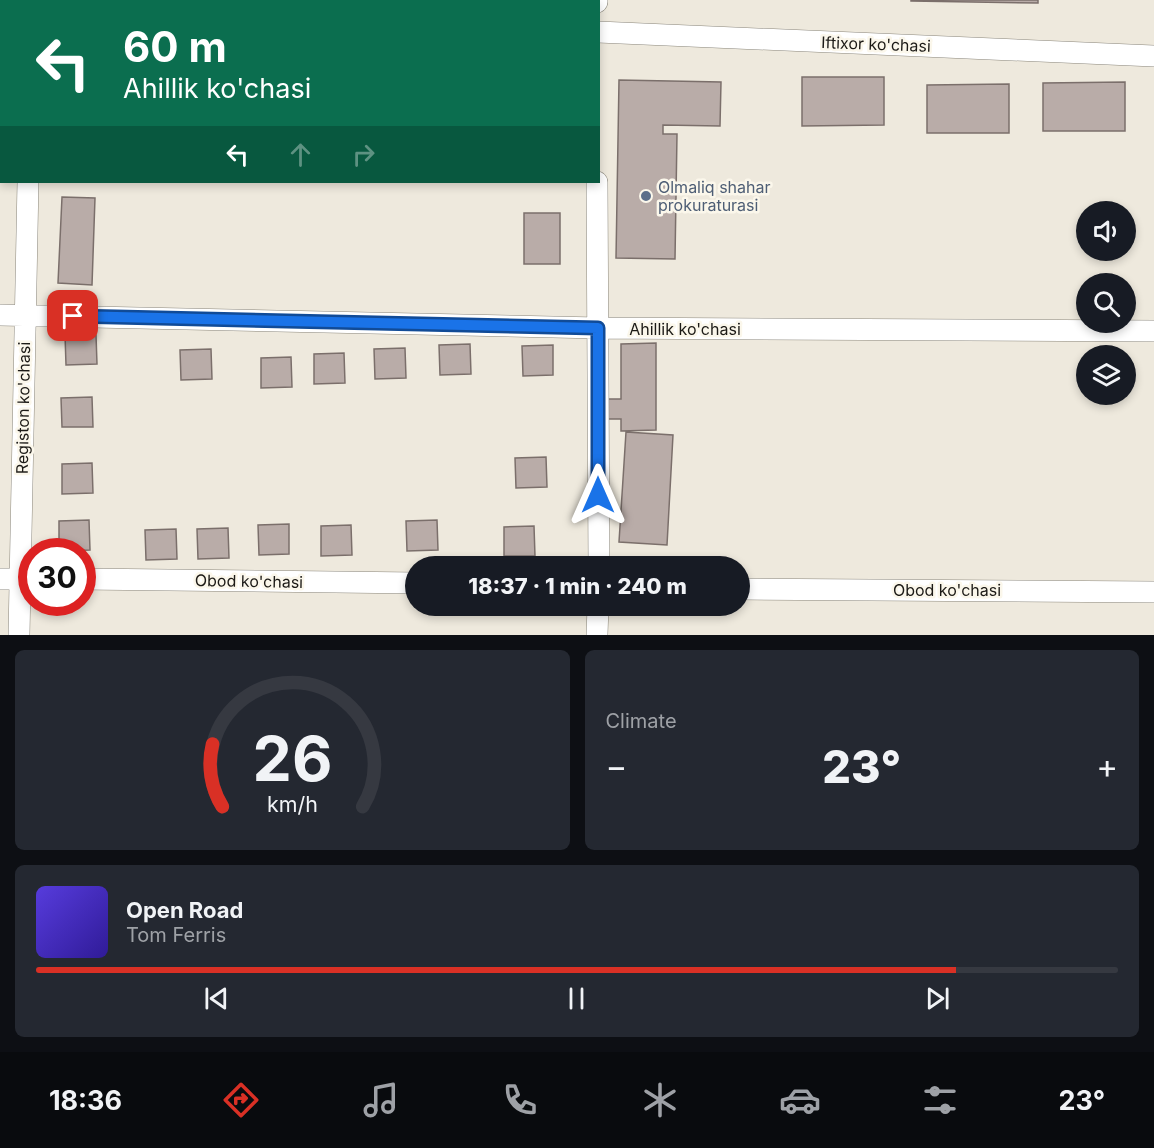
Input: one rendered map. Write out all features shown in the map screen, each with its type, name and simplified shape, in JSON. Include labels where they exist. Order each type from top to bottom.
[{"type":"street","name":"Iftixor ko'chasi","points":[[600,32],[1154,56]]},
{"type":"street","name":"Registon ko'chasi","points":[[18,635],[17,579],[28,183]]},
{"type":"street","points":[[597,183],[599,556]]},
{"type":"street","name":"Ahillik ko'chasi","points":[[0,315],[598,328],[1154,331]]},
{"type":"street","name":"Obod ko'chasi","points":[[96,579],[405,583]]},
{"type":"street","name":"Obod ko'chasi","points":[[750,589],[1154,592]]},
{"type":"street","points":[[597,635],[598,616]]},
{"type":"building","points":[[1038,0],[1038,3],[911,1]]},
{"type":"building","points":[[802,77],[884,77],[884,125],[802,126]]},
{"type":"building","name":"Olmaliq shahar prokuraturasi","points":[[619,80],[721,82],[720,126],[663,125],[663,134],[677,134],[675,259],[616,258]]},
{"type":"building","points":[[1125,82],[1125,131],[1043,131],[1043,83]]},
{"type":"building","points":[[1009,84],[1009,133],[927,133],[927,85]]},
{"type":"building","points":[[62,197],[95,198],[92,285],[58,283]]},
{"type":"building","points":[[524,213],[560,213],[560,264],[524,264]]},
{"type":"building","points":[[65,335],[96,335],[97,364],[66,365]]},
{"type":"building","points":[[656,343],[656,430],[621,431],[621,419],[605,419],[605,399],[621,399],[621,344]]},
{"type":"building","points":[[470,344],[471,374],[440,375],[439,345]]},
{"type":"building","points":[[553,345],[553,375],[523,376],[522,346]]},
{"type":"building","points":[[405,348],[406,378],[375,379],[374,349]]},
{"type":"building","points":[[211,349],[212,379],[181,380],[180,350]]},
{"type":"building","points":[[344,353],[345,383],[314,384],[314,354]]},
{"type":"building","points":[[291,357],[292,387],[261,388],[261,358]]},
{"type":"building","points":[[92,397],[93,427],[62,427],[61,398]]},
{"type":"building","points":[[626,432],[673,435],[667,545],[619,542]]},
{"type":"building","points":[[546,457],[547,487],[516,488],[515,458]]},
{"type":"building","points":[[92,463],[93,493],[62,494],[62,464]]},
{"type":"building","points":[[89,520],[90,538],[59,538],[59,521]]},
{"type":"building","points":[[437,520],[438,550],[407,551],[406,521]]},
{"type":"building","points":[[289,524],[289,554],[259,555],[258,525]]},
{"type":"building","points":[[351,525],[352,555],[321,556],[321,526]]},
{"type":"building","points":[[534,526],[535,556],[504,556],[504,527]]},
{"type":"building","points":[[228,528],[229,558],[198,559],[197,529]]},
{"type":"building","points":[[176,529],[177,559],[146,560],[145,530]]},
{"type":"place","name":"Olmaliq shahar prokuraturasi","points":[[646,196]]},
{"type":"route","points":[[73,316],[598,328],[598,495]]}]
